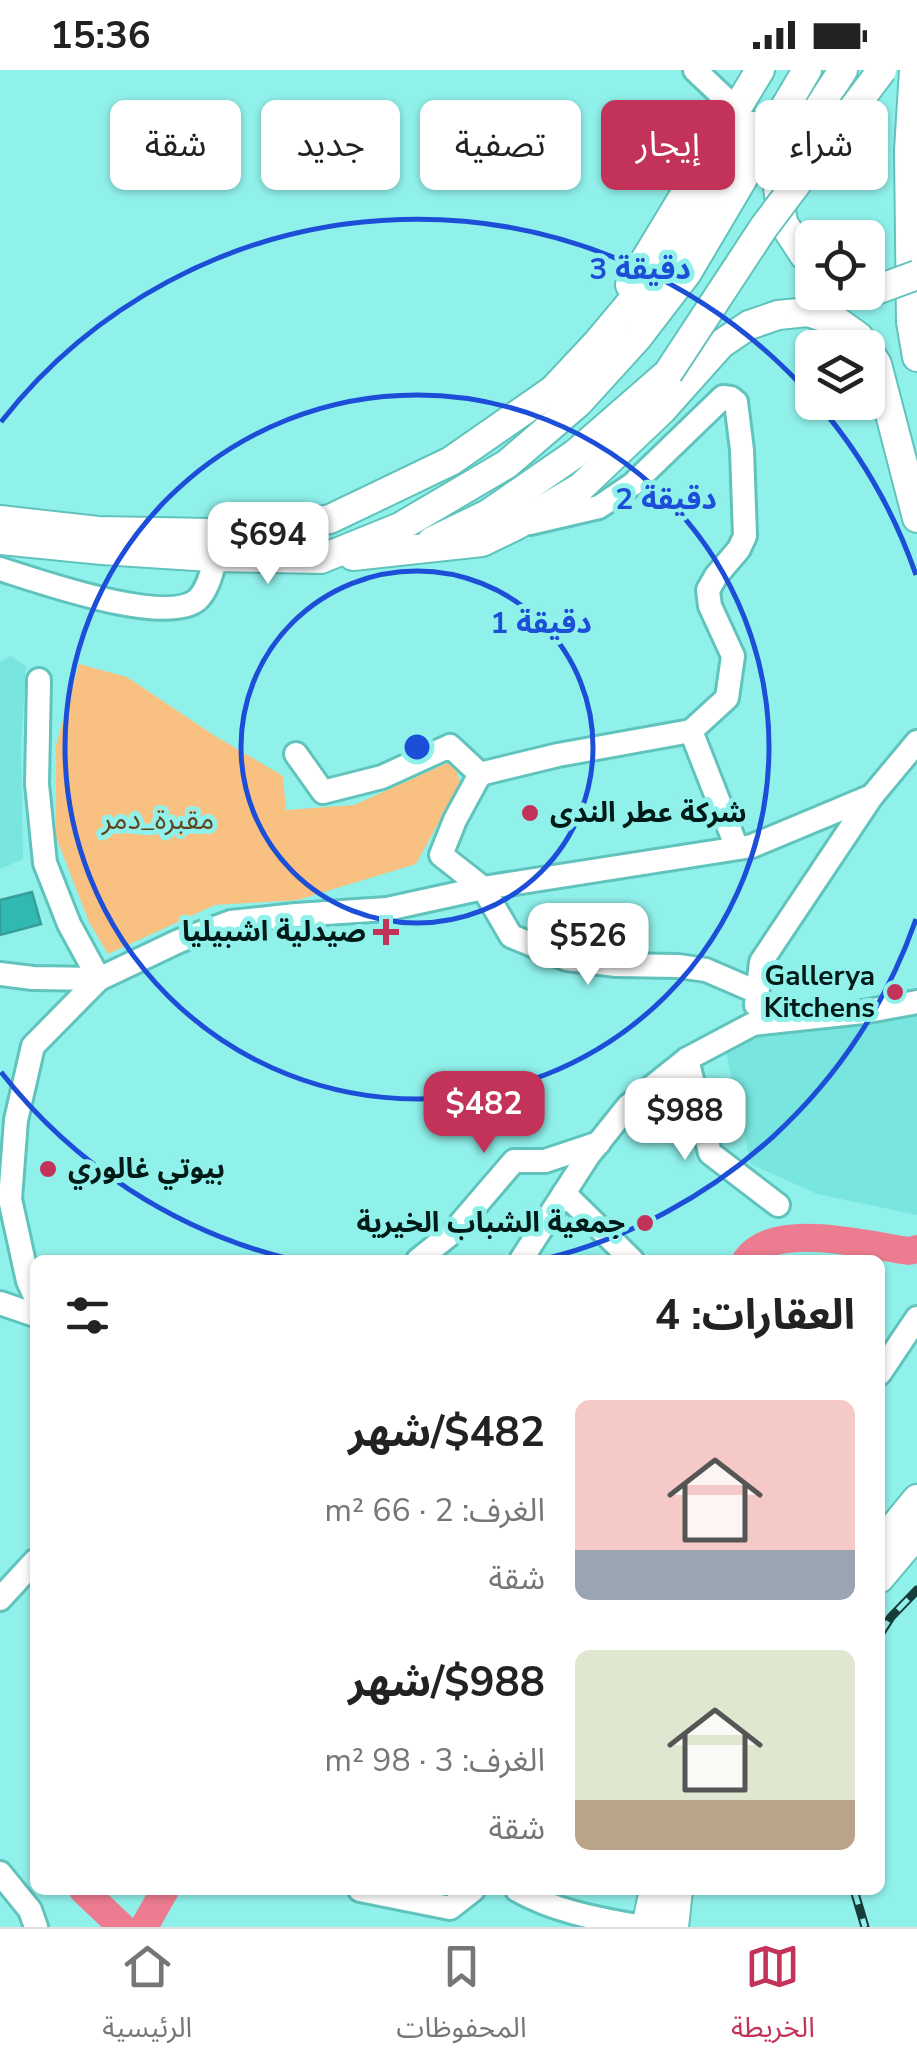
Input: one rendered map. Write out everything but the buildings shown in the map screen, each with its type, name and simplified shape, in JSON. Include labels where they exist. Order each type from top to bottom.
[{"type":"main road","points":[[597,343],[760,70]]},
{"type":"main road","points":[[0,540],[102,550],[213,549],[269,530],[330,518],[451,462],[553,390],[597,343],[665,262],[789,70]]},
{"type":"main road","points":[[321,559],[400,527],[507,464],[578,403],[638,337],[686,273],[808,70]]},
{"type":"main road","points":[[795,241],[783,223],[777,180],[843,70]]},
{"type":"main road","points":[[412,550],[488,514],[576,454],[668,373],[764,227],[882,70]]},
{"type":"main road","points":[[914,70],[909,169],[910,322],[917,358]]},
{"type":"main road","points":[[885,287],[917,275]]},
{"type":"main road","points":[[0,520],[213,549],[321,559],[482,542],[580,487],[662,410],[721,344],[749,324],[778,314],[808,312],[849,330]]},
{"type":"main road","points":[[885,395],[917,518]]},
{"type":"main road","points":[[885,1538],[917,1499]]},
{"type":"main road","points":[[885,1572],[917,1534]]},
{"type":"main road","points":[[644,1927],[653,1895]]},
{"type":"main road","points":[[674,1927],[677,1895]]},
{"type":"street","points":[[695,70],[736,108]]},
{"type":"street","points":[[517,525],[598,507],[632,484],[723,397],[734,400],[742,450],[745,536],[708,590],[710,606],[733,656],[727,698],[691,731],[558,755],[480,774],[441,856],[483,888],[511,936],[567,959],[706,970],[757,992]]},
{"type":"street","points":[[0,569],[85,596],[176,608],[196,600],[206,586],[213,549]]},
{"type":"street","points":[[39,680],[37,784],[46,863],[69,924],[99,979]]},
{"type":"street","points":[[691,731],[738,848]]},
{"type":"street","points":[[753,1024],[762,962],[872,796],[917,742]]},
{"type":"street","points":[[296,754],[324,792],[382,777],[450,746],[480,774]]},
{"type":"street","points":[[30,1285],[10,1199],[16,1120],[32,1046],[99,979],[230,922],[388,909],[483,888],[752,846],[872,796]]},
{"type":"street","points":[[0,974],[99,979]]},
{"type":"street","points":[[524,1255],[564,1192],[628,1106],[687,1059],[753,1024],[917,1002]]},
{"type":"street","points":[[687,1059],[710,1153],[778,1205]]},
{"type":"street","points":[[424,1255],[453,1232],[514,1162],[544,1161],[599,1143]]},
{"type":"street","points":[[564,1192],[627,1255]]},
{"type":"street","points":[[0,1303],[30,1313]]},
{"type":"street","points":[[885,1366],[917,1318]]},
{"type":"street","points":[[0,1599],[30,1566]]},
{"type":"street","points":[[0,1873],[30,1910],[36,1927]]},
{"type":"street","points":[[385,1895],[450,1908],[467,1895]]},
{"type":"street","points":[[528,1895],[586,1916],[644,1927]]},
{"type":"shaded area","points":[[10,656],[26,666],[21,745],[23,859],[0,869],[0,662]]},
{"type":"shaded area","points":[[917,1012],[917,1215],[817,1194],[751,1164],[722,1035]]},
{"type":"green space","name":"مقبرة_دمر","points":[[79,664],[127,677],[283,776],[286,810],[354,805],[454,760],[460,783],[416,864],[298,900],[215,905],[108,954],[89,922],[56,837],[56,745]]},
{"type":"waterway","points":[[751,1255],[777,1241],[798,1238],[917,1249]]},
{"type":"waterway","points":[[88,1895],[122,1927]]},
{"type":"waterway","points":[[144,1927],[162,1895]]},
{"type":"railway","points":[[885,1626],[917,1590]]},
{"type":"railway","points":[[855,1895],[865,1927]]},
{"type":"place","name":"شركة عطر الندى","points":[[530,813]]},
{"type":"place","name":"صيدلية اشبيليا","points":[[386,932]]},
{"type":"place","name":"Gallerya Kitchens","points":[[895,992]]},
{"type":"place","name":"بيوتي غالوري","points":[[48,1169]]},
{"type":"place","name":"جمعية الشباب الخيرية","points":[[645,1223]]}]
